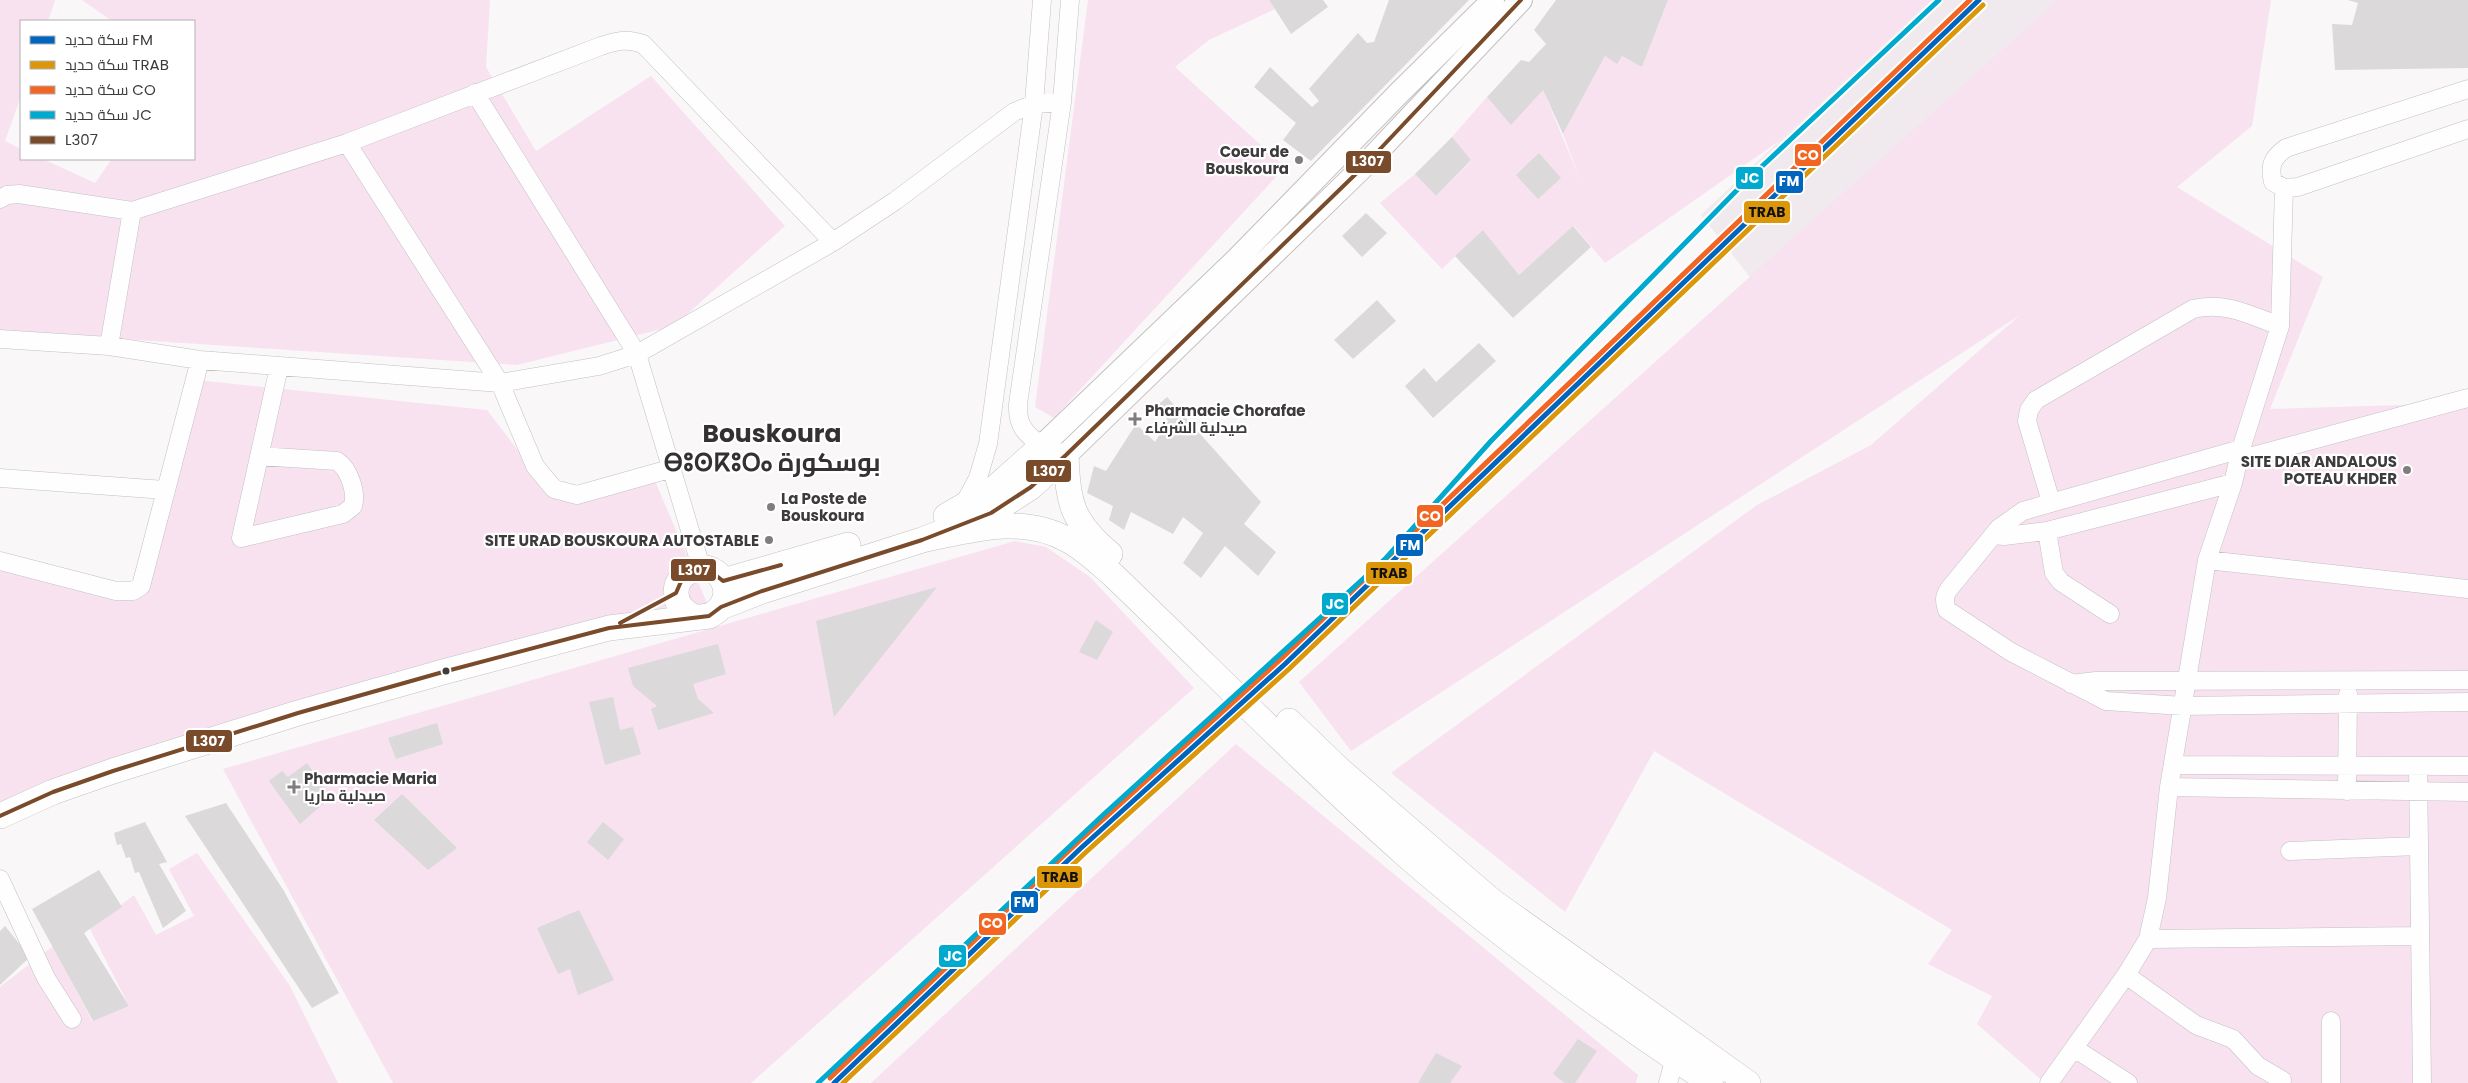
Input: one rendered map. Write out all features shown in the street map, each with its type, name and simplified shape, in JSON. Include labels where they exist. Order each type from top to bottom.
[{"type":"main road","points":[[723,580],[907,529],[961,509],[996,487],[1043,445]]},
{"type":"main road","points":[[0,816],[53,792],[112,771],[298,713],[452,669],[609,628],[694,616],[709,616],[721,607],[780,585],[966,524],[1005,505],[1031,487],[1066,455]]},
{"type":"main road","points":[[1066,455],[1067,484],[1075,515],[1087,533],[1119,571],[1275,719],[1340,770],[1492,902],[1678,1048],[1711,1083]]},
{"type":"main road","points":[[922,540],[994,526],[1036,528],[1069,541],[1119,571]]},
{"type":"main road","points":[[694,616],[681,608],[676,593],[678,583],[691,570],[701,567],[717,574],[723,580],[726,594],[721,607]]},
{"type":"main road","points":[[609,628],[676,593]]},
{"type":"main road","points":[[1678,1048],[1748,1083]]},
{"type":"street","points":[[961,509],[978,478],[990,429],[1034,104],[1042,0]]},
{"type":"street","points":[[1070,0],[1062,102],[1018,404],[1021,426],[1034,440],[1043,445],[1237,259],[1493,0]]},
{"type":"street","points":[[1066,455],[1364,166],[1521,0]]},
{"type":"street","points":[[0,199],[7,195],[19,194],[132,212],[347,143],[601,46],[621,40],[632,40],[643,44],[833,242]]},
{"type":"street","points":[[2468,89],[2286,148],[2274,156],[2270,170],[2273,182],[2284,188],[2298,187],[2468,129]]},
{"type":"street","points":[[476,93],[638,354],[701,567]]},
{"type":"street","points":[[0,339],[109,346],[200,360],[279,367],[500,383],[599,366],[638,354],[833,242],[895,201],[1005,117],[1034,104],[1062,102]]},
{"type":"street","points":[[347,143],[500,383],[536,466],[549,484],[561,492],[577,495],[673,468]]},
{"type":"street","points":[[2049,1083],[2126,975],[2148,939],[2157,898],[2169,787],[2207,560],[2233,483],[2280,326],[2284,188]]},
{"type":"street","points":[[109,346],[132,212]]},
{"type":"street","points":[[2051,502],[2028,420],[2030,410],[2036,400],[2193,309],[2208,305],[2222,306],[2280,326]]},
{"type":"street","points":[[0,561],[116,591],[133,591],[140,586],[200,360]]},
{"type":"street","points":[[259,456],[338,461],[343,464],[349,475],[354,506],[343,514],[241,538],[259,456],[279,367]]},
{"type":"street","points":[[2468,398],[2051,502],[2014,515],[1994,535],[1945,595],[1947,610],[2011,652],[2106,701],[2183,706],[2468,702]]},
{"type":"street","points":[[990,429],[1021,426]]},
{"type":"street","points":[[0,478],[165,490]]},
{"type":"street","points":[[1994,535],[2004,536],[2046,531],[2233,483]]},
{"type":"street","points":[[2046,531],[2054,573],[2061,582],[2110,614]]},
{"type":"street","points":[[2207,560],[2468,589]]},
{"type":"street","points":[[2071,684],[2096,681],[2348,682],[2468,680]]},
{"type":"street","points":[[2347,790],[2348,682]]},
{"type":"street","points":[[2174,765],[2468,766]]},
{"type":"street","points":[[2418,766],[2418,936],[2422,1083]]},
{"type":"street","points":[[2169,787],[2468,792]]},
{"type":"street","points":[[2290,851],[2418,846]]},
{"type":"street","points":[[0,879],[46,978],[72,1019]]},
{"type":"street","points":[[2148,939],[2418,936]]},
{"type":"street","points":[[2126,975],[2196,1025],[2233,1039],[2258,1066],[2282,1080]]},
{"type":"street","points":[[2330,1083],[2331,1021]]},
{"type":"street","points":[[1668,1083],[1678,1048]]},
{"type":"street","points":[[2074,1048],[2128,1083]]},
{"type":"shaded area","points":[[0,0],[55,0],[48,20],[20,20],[20,99],[5,141],[20,148],[20,160],[45,160],[95,183],[111,160],[195,160],[195,20],[111,20],[82,0],[490,0],[486,67],[536,151],[651,76],[785,226],[674,326],[517,365],[0,331]]},
{"type":"shaded area","points":[[1088,0],[1269,0],[1275,9],[1209,40],[1175,67],[1285,167],[1054,418],[1035,407]]},
{"type":"shaded area","points":[[1668,0],[1931,0],[1779,141],[1605,263],[1574,226],[1519,275],[1483,230],[1442,269],[1380,203],[1415,174],[1436,196],[1471,161],[1452,137],[1487,97],[1511,124],[1543,90],[1581,182],[1563,134],[1605,56],[1617,63],[1622,56],[1642,67]]},
{"type":"shaded area","points":[[1928,0],[2061,0],[1753,281],[1701,215]]},
{"type":"shaded area","points":[[2058,0],[2271,0],[2252,126],[2177,187],[2323,277],[2270,409],[2468,403],[2468,1083],[2045,1083],[1977,1024],[1992,996],[1928,964],[1952,930],[1654,751],[1565,912],[1391,773],[1757,505],[1871,445],[2020,315],[1351,751],[1299,682]]},
{"type":"shaded area","points":[[187,379],[487,410],[555,499],[652,474],[707,603],[4,809],[0,805],[0,559],[130,593]]},
{"type":"shaded area","points":[[1015,541],[1046,547],[1090,577],[1194,688],[751,1083],[393,1083],[223,769]]},
{"type":"shaded area","points":[[1236,744],[1638,1075],[1636,1083],[871,1083]]},
{"type":"shaded area","points":[[197,853],[290,986],[338,1083],[0,1083],[0,987],[53,946],[92,1021],[129,1006],[90,929],[134,895],[156,935],[194,916],[169,869]]},
{"type":"building","points":[[1269,0],[1323,0],[1328,7],[1291,34]]},
{"type":"building","points":[[1389,0],[1469,0],[1311,161],[1283,140],[1296,123],[1254,87],[1270,67],[1312,107],[1319,101],[1309,89],[1358,33],[1367,43],[1374,42]]},
{"type":"building","points":[[1556,0],[1668,0],[1642,67],[1622,56],[1617,64],[1605,56],[1563,134],[1543,90],[1511,125],[1487,97],[1521,60],[1529,62],[1546,44],[1534,30]]},
{"type":"building","points":[[2348,0],[2468,0],[2468,68],[2335,70],[2332,24],[2352,25],[2358,3]]},
{"type":"building","points":[[1452,137],[1471,160],[1436,196],[1415,174]]},
{"type":"building","points":[[1539,153],[1561,178],[1538,199],[1516,175]]},
{"type":"building","points":[[1366,213],[1387,233],[1362,257],[1342,236]]},
{"type":"building","points":[[1573,226],[1591,247],[1513,318],[1455,256],[1483,230],[1519,275]]},
{"type":"building","points":[[1377,300],[1396,321],[1353,359],[1334,340]]},
{"type":"building","points":[[1479,343],[1496,361],[1433,418],[1405,386],[1424,368],[1436,382]]},
{"type":"building","points":[[1167,397],[1261,502],[1244,524],[1276,552],[1258,576],[1225,546],[1201,578],[1183,563],[1203,533],[1183,517],[1173,534],[1131,512],[1124,530],[1109,520],[1113,506],[1087,493],[1094,466],[1106,471],[1136,424],[1155,442],[1168,421],[1158,405]]},
{"type":"building","points":[[937,587],[834,717],[816,621]]},
{"type":"building","points":[[1096,620],[1113,632],[1097,660],[1079,652]]},
{"type":"building","points":[[718,644],[726,674],[693,684],[698,699],[714,713],[658,730],[651,709],[657,706],[633,686],[628,668]]},
{"type":"building","points":[[613,697],[620,730],[633,727],[641,754],[605,765],[589,702]]},
{"type":"building","points":[[437,723],[443,744],[396,759],[388,738]]},
{"type":"building","points":[[307,763],[331,797],[300,824],[269,781],[282,771],[288,777]]},
{"type":"building","points":[[402,794],[457,848],[428,870],[374,820]]},
{"type":"building","points":[[226,803],[284,891],[339,993],[312,1008],[185,816]]},
{"type":"building","points":[[145,822],[167,862],[159,864],[186,911],[163,928],[139,872],[135,873],[130,857],[126,858],[121,844],[117,845],[114,833]]},
{"type":"building","points":[[603,822],[624,839],[608,860],[587,842]]},
{"type":"building","points":[[99,870],[122,907],[84,933],[129,1006],[93,1021],[32,909]]},
{"type":"building","points":[[579,910],[614,980],[578,995],[570,969],[558,974],[537,928]]},
{"type":"building","points":[[5,926],[30,957],[0,985],[0,931]]},
{"type":"building","points":[[1578,1039],[1597,1051],[1575,1083],[1565,1083],[1553,1074]]},
{"type":"building","points":[[1436,1053],[1462,1066],[1450,1083],[1418,1083]]},
{"type":"rail line","name":"JC","points":[[818,1083],[1103,815],[1386,558],[1491,441],[1741,186],[1939,0]]},
{"type":"rail line","name":"CO","points":[[830,1078],[1077,843],[1281,659],[1970,0]]},
{"type":"rail line","name":"FM","points":[[834,1083],[1081,848],[1285,664],[1979,0]]},
{"type":"rail line","name":"TRAB","points":[[843,1083],[1085,853],[1289,669],[1983,5]]},
{"type":"transit line","name":"L307","points":[[0,816],[53,792],[113,771],[298,713],[443,672],[609,628],[709,616],[721,607],[762,591],[922,540],[991,513],[1031,487],[1066,455],[1364,166],[1521,0]]},
{"type":"transit line","name":"L307","points":[[620,623],[676,593],[683,577],[695,569],[709,570],[723,581],[781,565]]},
{"type":"place","name":"Coeur de Bouskoura","points":[[1299,160]]},
{"type":"place","name":"Pharmacie Chorafae صيدلية الشرفاء","points":[[1135,419]]},
{"type":"place","name":"SITE DIAR ANDALOUS POTEAU KHDER","points":[[2407,470]]},
{"type":"place","name":"La Poste de Bouskoura","points":[[771,507]]},
{"type":"place","name":"SITE URAD BOUSKOURA AUTOSTABLE","points":[[769,540]]},
{"type":"place","name":"Pharmacie Maria صيدلية ماريا","points":[[294,787]]},
{"type":"district","name":"Bouskoura ⴱⵓⵙⴽⵓⵔⴰ بوسكورة","points":[[772,448]]}]
